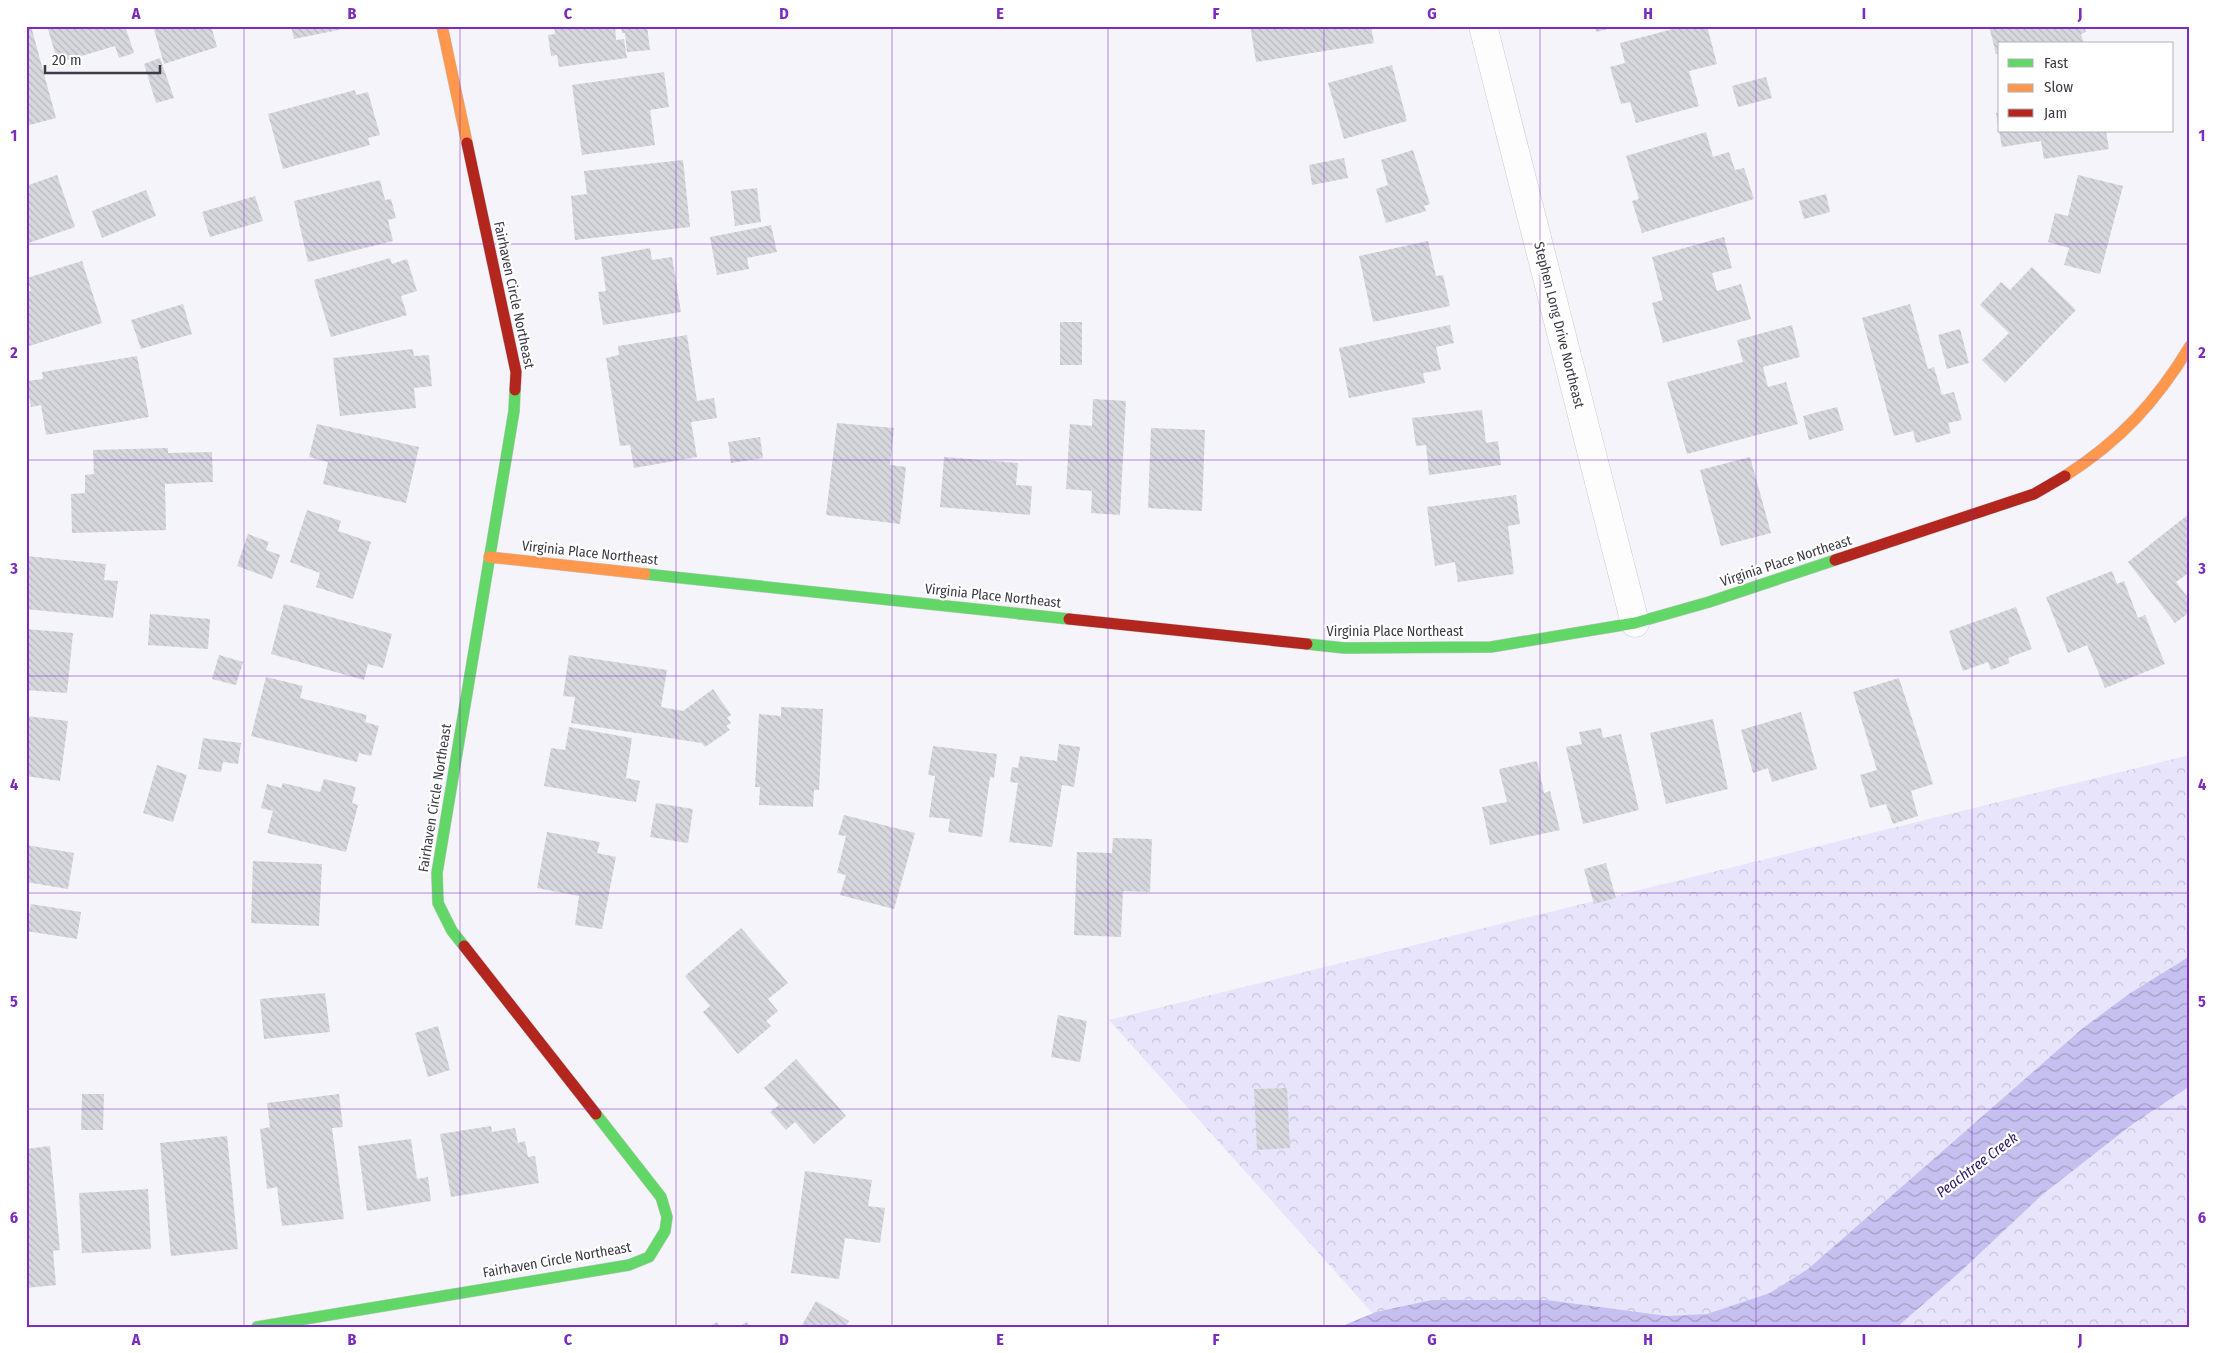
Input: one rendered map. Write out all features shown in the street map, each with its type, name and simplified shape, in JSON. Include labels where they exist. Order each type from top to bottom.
[{"type":"street","name":"Fairhaven Circle Northeast","points":[[257,1327],[629,1265],[649,1257],[665,1231],[667,1217],[661,1197],[452,931],[438,903],[437,873],[514,411],[516,372],[442,26]]},
{"type":"street","name":"Stephen Long Drive Northeast","points":[[1483,26],[1635,623]]},
{"type":"street","name":"Virginia Place Northeast","points":[[489,557],[1344,648],[1491,646],[1635,623],[1709,602],[2034,494],[2076,471],[2114,442],[2147,409],[2173,376],[2190,346]]},
{"type":"green space","points":[[2190,755],[2190,1327],[1385,1327],[1109,1020]]},
{"type":"water","name":"Peachtree Creek","points":[[2190,956],[2190,1086],[2134,1123],[2043,1194],[1959,1273],[1897,1327],[1340,1327],[1376,1312],[1432,1300],[1547,1300],[1667,1316],[1707,1314],[1770,1293],[1808,1269],[2083,1028],[2129,994]]},
{"type":"building","points":[[26,26],[31,26],[56,118],[26,126]]},
{"type":"building","points":[[47,26],[125,26],[134,53],[119,58],[115,46],[58,63]]},
{"type":"building","points":[[153,26],[211,26],[217,47],[164,64]]},
{"type":"building","points":[[291,26],[342,26],[343,29],[294,39]]},
{"type":"building","points":[[554,26],[615,26],[616,40],[624,39],[627,58],[559,67],[557,55],[551,56],[548,35],[555,34]]},
{"type":"building","points":[[621,26],[647,26],[650,50],[627,52],[625,33],[622,33]]},
{"type":"building","points":[[1250,26],[1371,26],[1374,43],[1256,62]]},
{"type":"building","points":[[1595,26],[1616,26],[1616,27],[1596,32]]},
{"type":"building","points":[[1684,26],[1707,26],[1717,64],[1689,71],[1699,106],[1636,123],[1630,102],[1621,104],[1610,67],[1625,63],[1620,43]]},
{"type":"building","points":[[1989,26],[2084,26],[2086,32],[2081,34],[2083,42],[1998,42],[1998,54],[1996,54]]},
{"type":"building","points":[[160,58],[174,98],[156,103],[144,64]]},
{"type":"building","points":[[1392,65],[1407,121],[1344,139],[1328,83]]},
{"type":"building","points":[[664,72],[669,107],[650,110],[655,145],[582,155],[572,85]]},
{"type":"building","points":[[1766,77],[1772,98],[1738,107],[1732,86]]},
{"type":"building","points":[[355,90],[356,95],[368,92],[380,135],[368,138],[370,145],[283,169],[268,114]]},
{"type":"building","points":[[1706,132],[1713,157],[1729,152],[1735,170],[1744,168],[1754,199],[1642,233],[1632,201],[1639,199],[1626,156]]},
{"type":"building","points":[[1999,132],[2106,132],[2109,149],[2044,159],[2041,141],[2002,147]]},
{"type":"building","points":[[1413,150],[1430,204],[1424,206],[1426,211],[1386,223],[1376,189],[1388,185],[1381,160]]},
{"type":"building","points":[[1344,158],[1348,178],[1312,185],[1309,165]]},
{"type":"building","points":[[683,160],[690,227],[575,240],[571,196],[587,194],[584,171]]},
{"type":"building","points":[[57,175],[75,227],[26,244],[26,186]]},
{"type":"building","points":[[2078,175],[2123,186],[2100,274],[2064,265],[2069,248],[2048,242],[2055,213],[2068,216]]},
{"type":"building","points":[[380,180],[385,200],[391,199],[396,218],[388,220],[393,241],[308,262],[294,201]]},
{"type":"building","points":[[757,188],[761,222],[735,226],[731,191]]},
{"type":"building","points":[[146,190],[156,216],[102,238],[92,211]]},
{"type":"building","points":[[1826,194],[1830,212],[1804,219],[1799,201]]},
{"type":"building","points":[[255,196],[263,221],[210,237],[202,212]]},
{"type":"building","points":[[771,225],[777,252],[747,258],[749,269],[717,275],[710,237]]},
{"type":"building","points":[[1724,237],[1732,268],[1712,273],[1717,291],[1741,284],[1751,319],[1663,343],[1652,303],[1663,300],[1652,257]]},
{"type":"building","points":[[1428,241],[1436,276],[1443,275],[1450,306],[1373,322],[1359,256]]},
{"type":"building","points":[[650,248],[652,260],[672,257],[681,312],[603,325],[598,292],[606,291],[601,257]]},
{"type":"building","points":[[390,258],[392,264],[407,259],[417,291],[401,296],[407,315],[331,337],[314,280]]},
{"type":"building","points":[[82,261],[102,323],[26,347],[26,292],[31,291],[27,278]]},
{"type":"building","points":[[2032,267],[2076,310],[2005,383],[1982,360],[2009,333],[1980,305],[2001,282],[2010,290]]},
{"type":"building","points":[[183,304],[192,334],[141,349],[131,320]]},
{"type":"building","points":[[1910,304],[1928,369],[1934,367],[1942,395],[1954,392],[1962,420],[1948,423],[1951,433],[1916,443],[1913,431],[1894,436],[1862,318]]},
{"type":"building","points":[[1060,322],[1082,322],[1082,365],[1060,365]]},
{"type":"building","points":[[1450,325],[1454,343],[1436,347],[1441,370],[1423,373],[1425,383],[1349,398],[1339,348]]},
{"type":"building","points":[[1792,325],[1800,357],[1763,367],[1768,387],[1786,382],[1798,424],[1687,454],[1667,382],[1743,362],[1737,340]]},
{"type":"building","points":[[1960,329],[1969,363],[1947,369],[1938,335]]},
{"type":"building","points":[[687,335],[697,401],[714,398],[717,418],[691,422],[697,457],[634,468],[630,445],[620,446],[606,358],[619,355],[618,346]]},
{"type":"building","points":[[413,349],[414,356],[429,355],[432,386],[414,388],[416,408],[340,416],[333,358]]},
{"type":"building","points":[[137,356],[149,417],[46,435],[41,405],[31,407],[26,381],[43,379],[42,372]]},
{"type":"building","points":[[1093,399],[1126,401],[1120,515],[1091,513],[1092,491],[1066,489],[1070,424],[1092,426]]},
{"type":"building","points":[[1837,407],[1844,430],[1809,440],[1803,416]]},
{"type":"building","points":[[1482,410],[1486,443],[1498,441],[1501,465],[1429,475],[1426,445],[1416,446],[1412,418]]},
{"type":"building","points":[[837,423],[894,428],[890,465],[906,467],[900,524],[826,515]]},
{"type":"building","points":[[317,424],[419,447],[406,503],[323,484],[328,462],[309,457]]},
{"type":"building","points":[[1151,428],[1205,430],[1202,511],[1148,508]]},
{"type":"building","points":[[760,437],[763,458],[731,463],[728,442]]},
{"type":"building","points":[[168,448],[168,453],[212,452],[213,482],[165,484],[166,530],[72,533],[71,494],[85,493],[85,475],[94,474],[93,450]]},
{"type":"building","points":[[944,457],[1018,463],[1016,485],[1032,486],[1030,515],[940,507]]},
{"type":"building","points":[[1750,457],[1771,533],[1721,546],[1700,470]]},
{"type":"building","points":[[1516,495],[1520,524],[1508,526],[1514,574],[1458,582],[1455,562],[1435,566],[1427,507]]},
{"type":"building","points":[[307,510],[341,521],[338,531],[371,542],[353,599],[316,587],[320,573],[290,562]]},
{"type":"building","points":[[2190,513],[2190,572],[2176,582],[2190,600],[2190,612],[2175,623],[2128,562]]},
{"type":"building","points":[[248,534],[269,542],[266,550],[280,555],[272,579],[237,566]]},
{"type":"building","points":[[26,556],[106,564],[104,580],[118,581],[113,618],[26,609]]},
{"type":"building","points":[[2112,571],[2117,584],[2124,581],[2138,618],[2145,615],[2165,664],[2105,688],[2087,645],[2068,653],[2046,597]]},
{"type":"building","points":[[284,604],[392,634],[383,668],[368,664],[364,680],[271,654]]},
{"type":"building","points":[[2016,607],[2032,649],[2008,658],[2010,663],[1991,670],[1988,662],[1963,671],[1949,631]]},
{"type":"building","points":[[150,614],[210,619],[208,649],[148,645]]},
{"type":"building","points":[[26,629],[73,633],[67,693],[26,690]]},
{"type":"building","points":[[219,655],[243,662],[236,685],[212,679]]},
{"type":"building","points":[[569,655],[667,670],[661,707],[683,711],[713,689],[731,715],[727,718],[731,723],[726,726],[730,730],[705,747],[702,743],[571,723],[575,697],[563,696]]},
{"type":"building","points":[[266,677],[303,686],[300,698],[367,715],[365,722],[379,726],[371,756],[359,753],[357,762],[251,736]]},
{"type":"building","points":[[1899,678],[1933,784],[1911,791],[1918,816],[1893,824],[1886,804],[1870,808],[1860,775],[1877,770],[1853,692]]},
{"type":"building","points":[[781,707],[823,709],[819,790],[814,790],[813,807],[759,805],[760,787],[755,787],[759,714],[781,716]]},
{"type":"building","points":[[1801,712],[1817,769],[1772,782],[1768,768],[1753,773],[1741,730]]},
{"type":"building","points":[[26,716],[68,721],[60,781],[26,776]]},
{"type":"building","points":[[1713,719],[1728,789],[1666,804],[1650,733]]},
{"type":"building","points":[[569,727],[632,738],[626,778],[640,781],[636,802],[544,786],[551,748],[565,750]]},
{"type":"building","points":[[1601,728],[1603,738],[1621,734],[1639,810],[1583,824],[1566,747],[1582,744],[1579,732]]},
{"type":"building","points":[[203,738],[241,743],[238,764],[223,762],[221,772],[198,769]]},
{"type":"building","points":[[1059,744],[1080,747],[1074,787],[1062,785],[1052,847],[1009,842],[1018,783],[1010,782],[1012,767],[1018,768],[1020,756],[1057,761]]},
{"type":"building","points":[[933,746],[997,754],[994,778],[990,777],[982,837],[948,832],[950,819],[929,817],[935,776],[928,775]]},
{"type":"building","points":[[1537,761],[1544,793],[1550,791],[1560,830],[1490,845],[1482,807],[1507,802],[1499,769]]},
{"type":"building","points":[[157,765],[187,775],[173,822],[143,813]]},
{"type":"building","points":[[324,779],[356,787],[352,803],[358,805],[346,852],[267,833],[273,811],[261,808],[267,784],[281,788],[283,783],[320,792]]},
{"type":"building","points":[[656,803],[693,809],[688,843],[650,837]]},
{"type":"building","points":[[844,815],[915,833],[894,909],[840,895],[846,875],[837,873],[846,836],[838,835]]},
{"type":"building","points":[[547,832],[600,842],[597,853],[616,857],[602,929],[575,925],[579,896],[537,888]]},
{"type":"building","points":[[1113,838],[1152,839],[1150,892],[1123,891],[1121,937],[1074,935],[1077,852],[1112,853]]},
{"type":"building","points":[[26,845],[74,853],[68,889],[26,882]]},
{"type":"building","points":[[253,861],[322,864],[319,926],[251,923]]},
{"type":"building","points":[[1606,863],[1616,898],[1594,904],[1584,869]]},
{"type":"building","points":[[31,904],[81,912],[77,939],[26,931]]},
{"type":"building","points":[[741,928],[788,983],[768,999],[778,1011],[766,1021],[771,1026],[738,1054],[703,1012],[710,1006],[685,976]]},
{"type":"building","points":[[325,993],[330,1032],[264,1039],[260,999]]},
{"type":"building","points":[[1058,1015],[1087,1021],[1080,1062],[1051,1057]]},
{"type":"building","points":[[438,1026],[450,1070],[428,1077],[415,1033]]},
{"type":"building","points":[[796,1059],[846,1116],[814,1144],[795,1122],[786,1130],[770,1112],[779,1105],[764,1088]]},
{"type":"building","points":[[1287,1088],[1290,1148],[1257,1150],[1254,1089]]},
{"type":"building","points":[[82,1094],[104,1094],[103,1130],[81,1130]]},
{"type":"building","points":[[339,1094],[343,1127],[332,1128],[344,1219],[282,1226],[277,1187],[267,1189],[260,1129],[270,1127],[267,1103]]},
{"type":"building","points":[[491,1126],[492,1132],[515,1128],[518,1143],[525,1141],[528,1157],[535,1156],[539,1183],[451,1197],[440,1134]]},
{"type":"building","points":[[227,1136],[238,1249],[171,1256],[160,1143]]},
{"type":"building","points":[[411,1139],[417,1179],[428,1177],[431,1201],[367,1211],[358,1146]]},
{"type":"building","points":[[50,1146],[60,1250],[53,1251],[56,1285],[26,1288],[26,1149]]},
{"type":"building","points":[[805,1171],[872,1180],[868,1206],[885,1208],[880,1243],[845,1238],[839,1279],[791,1273]]},
{"type":"building","points":[[148,1189],[151,1249],[82,1253],[79,1193]]},
{"type":"building","points":[[816,1301],[849,1321],[846,1327],[801,1327]]},
{"type":"building","points":[[717,1322],[720,1327],[708,1327]]},
{"type":"building","points":[[747,1322],[750,1327],[738,1327]]},
{"type":"traffic: fast","points":[[464,946],[452,931],[438,903],[437,873],[514,411],[515,390]]},
{"type":"traffic: fast","points":[[1307,644],[1344,648],[1491,647],[1635,623],[1709,602],[1835,560]]},
{"type":"traffic: fast","points":[[645,574],[1069,619]]},
{"type":"traffic: fast","points":[[257,1327],[629,1265],[649,1257],[665,1231],[667,1217],[661,1197],[596,1114]]},
{"type":"traffic: slow","points":[[442,26],[467,143]]},
{"type":"traffic: slow","points":[[2065,476],[2103,448],[2136,418],[2164,385],[2190,346]]},
{"type":"traffic: slow","points":[[489,557],[645,574]]},
{"type":"traffic: jam","points":[[467,143],[516,372],[515,390]]},
{"type":"traffic: jam","points":[[1835,560],[2034,494],[2065,476]]},
{"type":"traffic: jam","points":[[1069,619],[1307,644]]},
{"type":"traffic: jam","points":[[464,946],[596,1114]]}]
